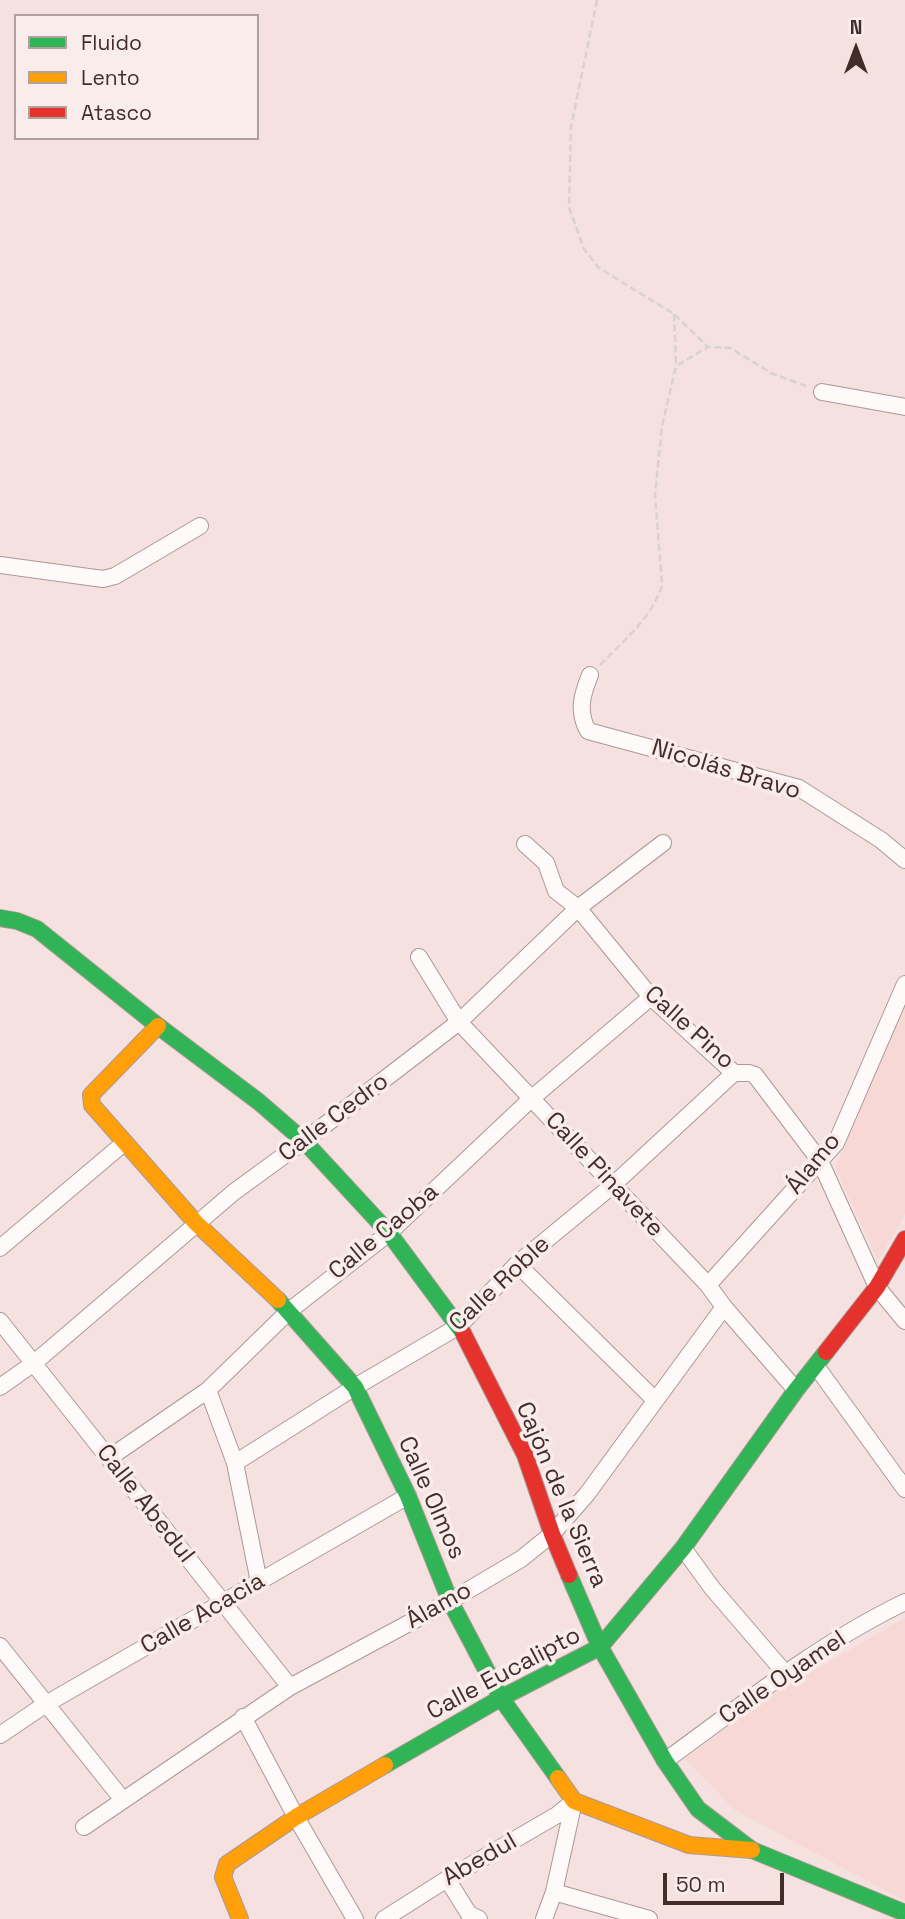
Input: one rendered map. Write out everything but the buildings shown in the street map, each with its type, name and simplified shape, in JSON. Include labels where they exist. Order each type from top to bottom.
[{"type":"street","points":[[822,392],[905,407]]},
{"type":"street","points":[[0,565],[103,579],[115,576],[200,526]]},
{"type":"street","name":"Nicolás Bravo","points":[[590,675],[580,710],[589,731],[799,788],[881,840],[905,860]]},
{"type":"street","name":"Calle Cedro","points":[[0,1387],[34,1363],[196,1223],[459,1022],[578,908],[663,843]]},
{"type":"street","name":"Calle Pino","points":[[525,844],[546,863],[556,891],[578,908],[651,997],[734,1073],[755,1075],[820,1161],[877,1287],[905,1321]]},
{"type":"street","name":"Cajón de la Sierra","points":[[0,918],[17,920],[37,929],[158,1026],[259,1102],[304,1142],[388,1233],[459,1326],[525,1455],[552,1534],[600,1647],[665,1761],[698,1809],[752,1850]]},
{"type":"street","name":"Calle Pinavete","points":[[419,957],[459,1022],[708,1285],[796,1390]]},
{"type":"street","name":"Álamo","points":[[708,1285],[836,1143],[905,984]]},
{"type":"street","name":"Calle Caoba","points":[[110,1458],[208,1390],[289,1311],[388,1233],[532,1098],[651,997]]},
{"type":"street","name":"Calle Olmos","points":[[158,1026],[91,1095],[92,1105],[196,1223],[289,1311],[355,1387],[408,1496],[450,1601],[501,1698],[574,1801]]},
{"type":"street","name":"Calle Roble","points":[[235,1463],[355,1387],[459,1326],[517,1264],[614,1185],[734,1073]]},
{"type":"street","points":[[0,1248],[124,1143]]},
{"type":"street","name":"Calle Eucalipto","points":[[240,1919],[223,1877],[227,1864],[296,1817],[501,1698],[600,1647],[683,1548],[796,1390],[877,1287],[905,1239]]},
{"type":"street","points":[[517,1264],[654,1399]]},
{"type":"street","name":"Álamo","points":[[84,1827],[290,1687],[450,1601],[521,1559],[552,1534],[587,1494],[724,1307]]},
{"type":"street","name":"Calle Abedul","points":[[0,1321],[290,1687]]},
{"type":"street","points":[[816,1366],[905,1489]]},
{"type":"street","points":[[208,1390],[235,1463],[259,1582]]},
{"type":"street","name":"Calle Acacia","points":[[0,1735],[46,1704],[408,1496]]},
{"type":"street","points":[[683,1548],[721,1599],[785,1673]]},
{"type":"street","name":"Calle Oyamel","points":[[665,1761],[785,1673],[873,1618],[905,1602]]},
{"type":"street","points":[[0,1646],[123,1800]]},
{"type":"street","points":[[243,1717],[296,1817],[355,1919]]},
{"type":"street","points":[[544,1919],[554,1892],[574,1801],[688,1845],[752,1850],[905,1913]]},
{"type":"street","name":"Abedul","points":[[384,1919],[557,1815],[574,1801]]},
{"type":"street","points":[[447,1879],[469,1913],[479,1919]]},
{"type":"street","points":[[554,1892],[649,1919]]},
{"type":"path","points":[[597,0],[570,128],[569,207],[584,249],[599,268],[674,314],[708,347]]},
{"type":"path","points":[[590,675],[649,614],[662,585],[655,495],[662,426],[676,366],[674,314]]},
{"type":"path","points":[[676,366],[708,347],[730,348],[772,374],[822,392]]},
{"type":"shaded area","points":[[905,1004],[905,1214],[878,1261],[835,1167]]},
{"type":"shaded area","points":[[905,1618],[905,1901],[735,1810],[685,1759],[766,1698]]},
{"type":"traffic: fast","points":[[0,918],[37,929],[158,1026],[259,1102],[304,1141],[389,1233],[463,1333]]},
{"type":"traffic: fast","points":[[278,1300],[355,1387],[408,1496],[450,1601],[501,1698],[558,1778]]},
{"type":"traffic: fast","points":[[385,1765],[501,1698],[600,1647],[683,1548],[826,1352]]},
{"type":"traffic: fast","points":[[569,1575],[600,1647],[665,1761],[698,1809],[752,1850],[905,1913]]},
{"type":"traffic: slow","points":[[158,1026],[91,1095],[92,1105],[196,1223],[278,1300]]},
{"type":"traffic: slow","points":[[240,1919],[223,1877],[227,1864],[296,1817],[385,1765]]},
{"type":"traffic: slow","points":[[558,1778],[574,1801],[689,1845],[752,1850]]},
{"type":"traffic: jam","points":[[826,1352],[877,1287],[905,1239]]},
{"type":"traffic: jam","points":[[463,1333],[525,1455],[569,1575]]}]
